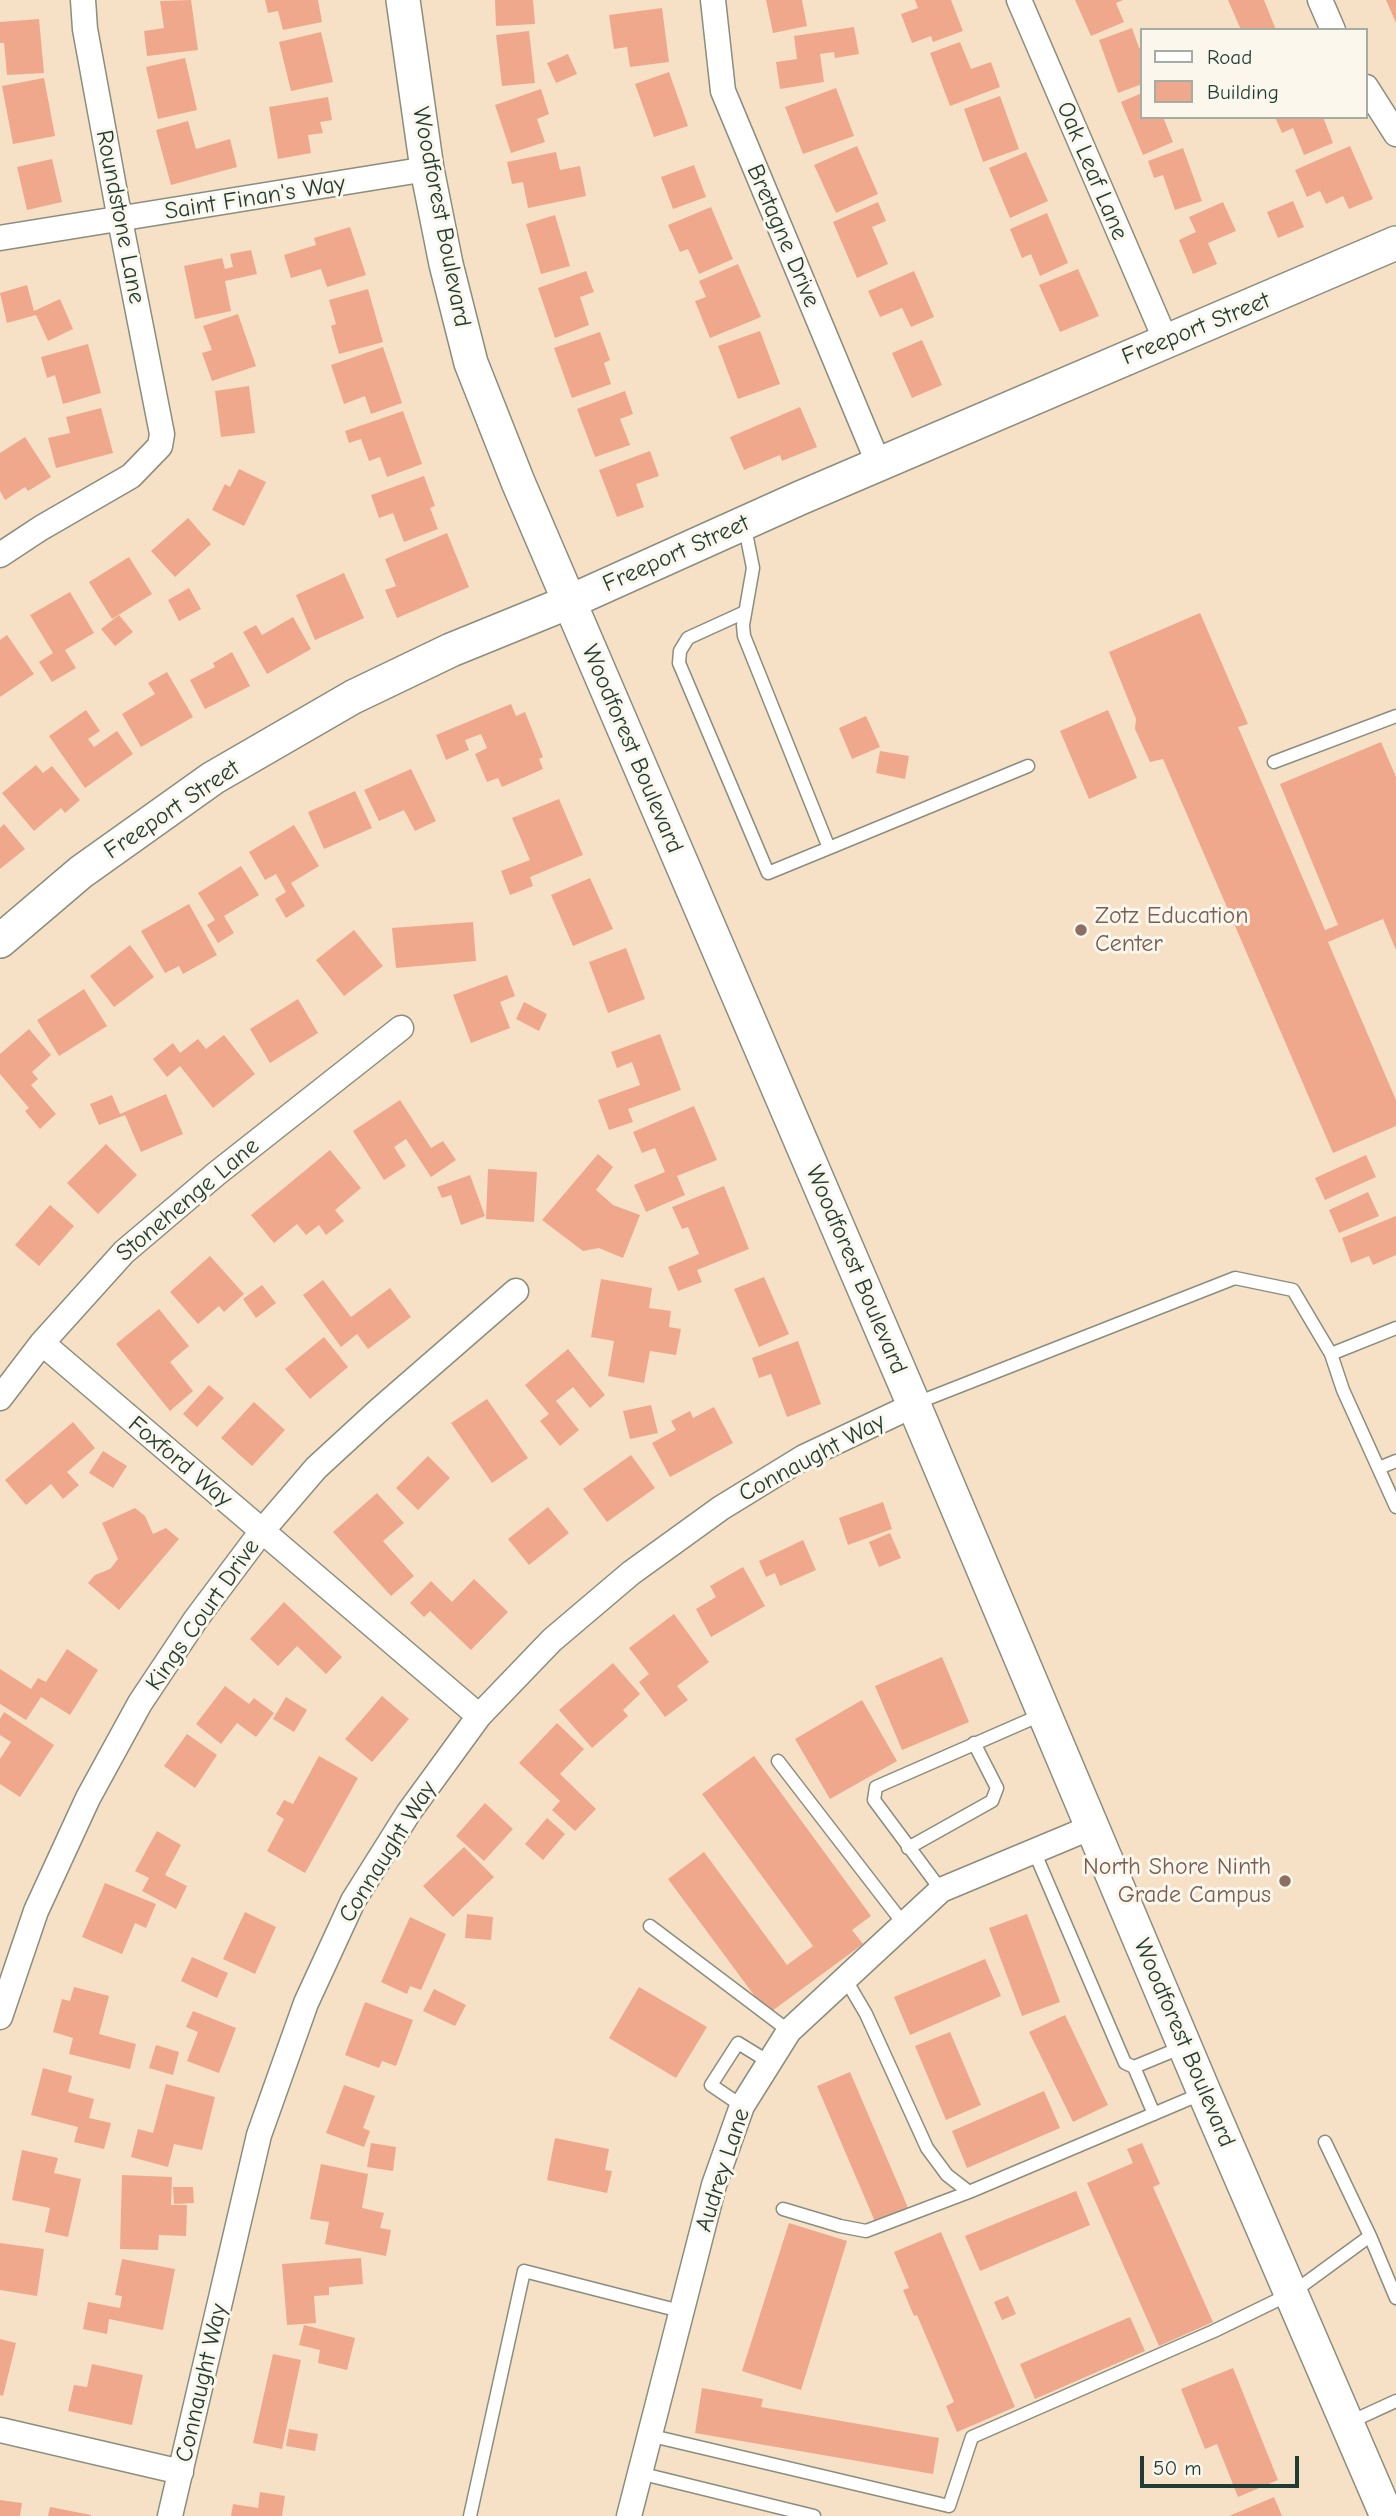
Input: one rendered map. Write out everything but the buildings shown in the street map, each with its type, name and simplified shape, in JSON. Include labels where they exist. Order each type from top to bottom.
[{"type":"main road","name":"Woodforest Boulevard","points":[[403,0],[428,169],[446,264],[471,363],[517,482],[1387,2516]]},
{"type":"main road","name":"Freeport Street","points":[[0,941],[81,872],[213,778],[353,697],[451,650],[569,602],[744,523],[1396,243]]},
{"type":"street","name":"Roundstone Lane","points":[[0,555],[131,476],[160,446],[162,434],[85,29],[83,0]]},
{"type":"street","name":"Bretagne Drive","points":[[713,0],[723,91],[879,465]]},
{"type":"street","name":"Oak Leaf Lane","points":[[1019,0],[1166,341]]},
{"type":"street","points":[[1320,0],[1333,28]]},
{"type":"street","points":[[1368,90],[1396,134]]},
{"type":"street","name":"Saint Finan's Way","points":[[0,238],[428,169]]},
{"type":"street","name":"Stonehenge Lane","points":[[0,1398],[42,1343],[124,1252],[216,1174],[401,1028]]},
{"type":"street","name":"Kings Court Drive","points":[[0,2017],[36,1910],[88,1798],[147,1693],[196,1619],[262,1531],[316,1468],[516,1291]]},
{"type":"street","name":"Foxford Way","points":[[42,1343],[479,1716]]},
{"type":"street","name":"Connaught Way","points":[[170,2516],[259,2135],[306,2003],[353,1901],[409,1812],[479,1716],[552,1640],[631,1573],[721,1508],[804,1457],[914,1405]]},
{"type":"street","name":"Audrey Lane","points":[[629,2516],[714,2185],[742,2106],[789,2031],[941,1890],[1092,1827]]},
{"type":"street","points":[[0,2430],[181,2472]]},
{"type":"lane","points":[[744,523],[753,568],[744,636],[829,848]]},
{"type":"lane","points":[[746,612],[688,638],[680,651],[679,663],[768,873],[1028,766]]},
{"type":"lane","points":[[1274,762],[1396,716]]},
{"type":"lane","points":[[914,1405],[1235,1278],[1293,1290],[1331,1354],[1343,1390],[1396,1507]]},
{"type":"lane","points":[[1331,1354],[1396,1328]]},
{"type":"lane","points":[[1379,1468],[1396,1461]]},
{"type":"lane","points":[[941,1890],[874,1800],[876,1787],[1043,1713]]},
{"type":"lane","points":[[908,1848],[992,1801],[997,1788],[974,1743]]},
{"type":"lane","points":[[778,1761],[903,1923]]},
{"type":"lane","points":[[1034,1851],[1125,2063],[1134,2067],[1154,2114]]},
{"type":"lane","points":[[650,1926],[789,2031]]},
{"type":"lane","points":[[842,1979],[849,1985],[866,2014],[927,2148],[947,2175],[969,2192]]},
{"type":"lane","points":[[742,2106],[711,2085],[738,2043],[769,2062]]},
{"type":"lane","points":[[1134,2067],[1185,2046]]},
{"type":"lane","points":[[783,2209],[841,2227],[866,2231],[969,2192],[1204,2092]]},
{"type":"lane","points":[[1325,2142],[1396,2298]]},
{"type":"lane","points":[[648,2435],[949,2506],[972,2437],[1214,2331],[1292,2293],[1370,2236]]},
{"type":"lane","points":[[470,2516],[524,2271],[680,2311]]},
{"type":"lane","points":[[1347,2423],[1396,2400]]},
{"type":"lane","points":[[639,2473],[814,2516]]},
{"type":"place","name":"Zotz Education Center","points":[[1081,930]]},
{"type":"place","name":"North Shore Ninth Grade Campus","points":[[1285,1881]]}]
